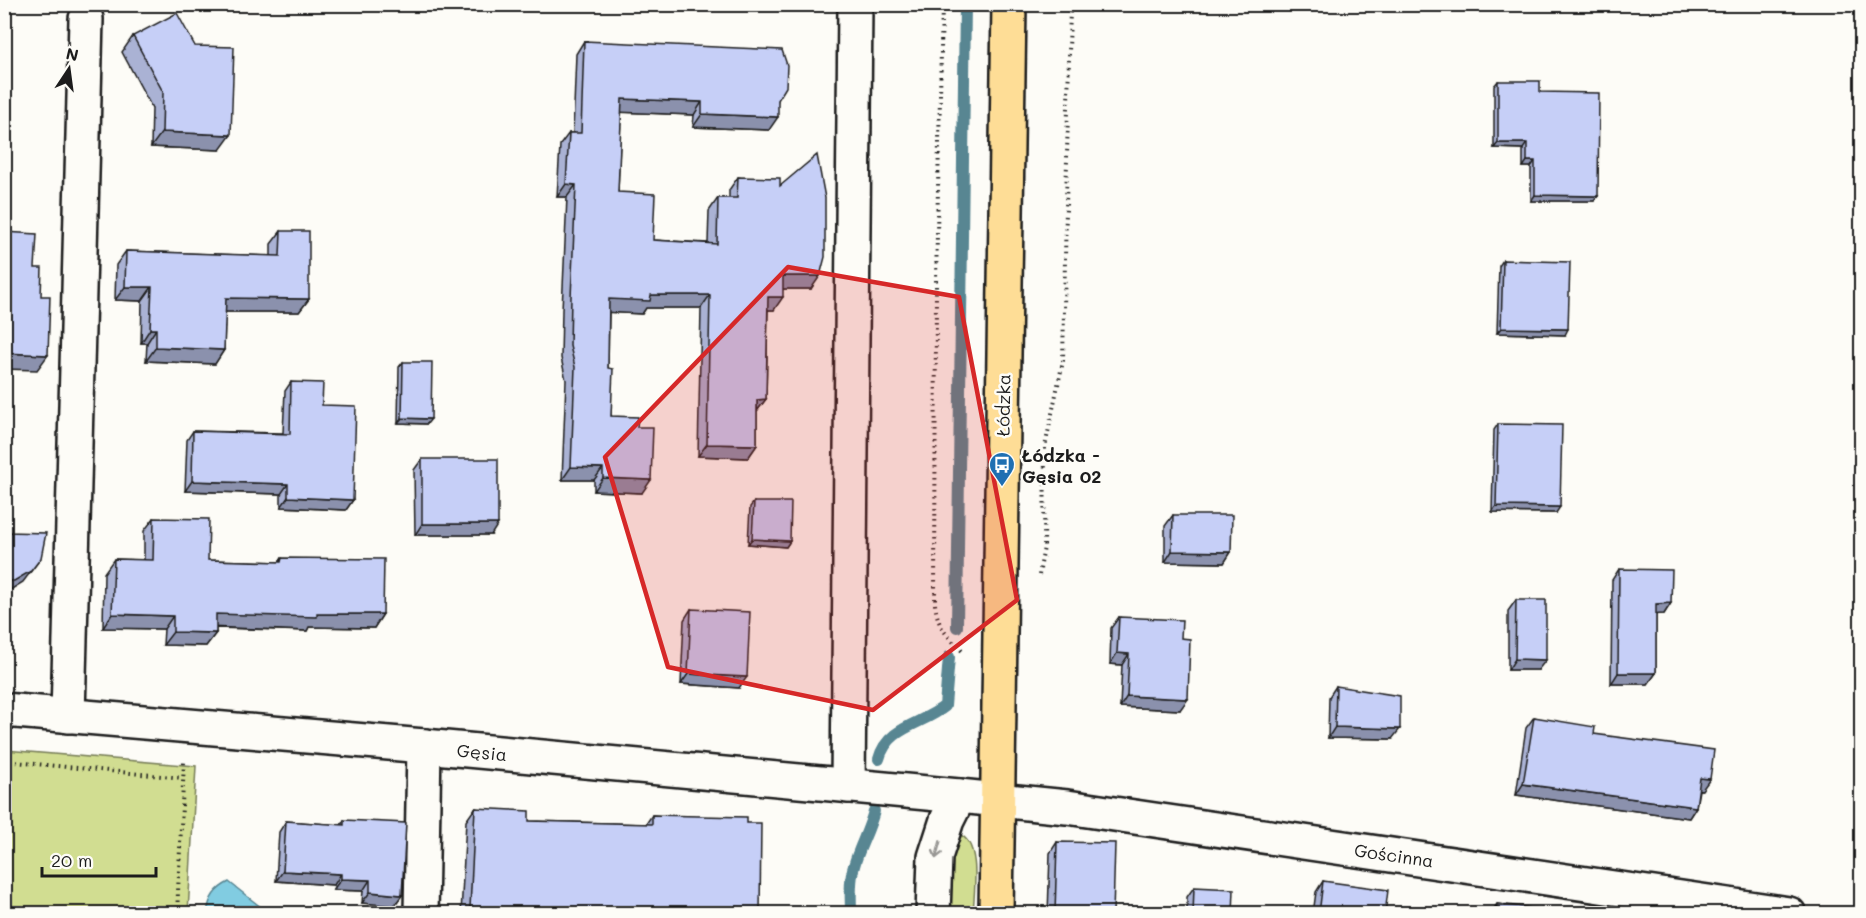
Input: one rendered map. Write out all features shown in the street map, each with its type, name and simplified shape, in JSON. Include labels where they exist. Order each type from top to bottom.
[{"type":"main road","name":"Łódzka","points":[[996,914],[1009,4]]},
{"type":"street","points":[[848,786],[855,4]]},
{"type":"street","points":[[68,716],[86,19]]},
{"type":"street","name":"Gęsia","points":[[4,711],[424,746],[960,796]]},
{"type":"street","points":[[421,914],[424,746]]},
{"type":"street","points":[[933,914],[935,857],[947,820],[960,796]]},
{"type":"street","name":"Gościnna","points":[[960,796],[1079,809],[1790,914]]},
{"type":"path","points":[[942,4],[936,280],[935,604],[937,621],[968,657]]},
{"type":"path","points":[[1039,580],[1044,547],[1045,447],[1064,361],[1070,4]]},
{"type":"path","points":[[177,914],[186,725]]},
{"type":"path","points":[[4,761],[183,778]]},
{"type":"highlighted area","points":[[788,267],[959,297],[1017,600],[873,710],[668,667],[605,457]]},
{"type":"green space","points":[[5,750],[196,766],[188,913],[5,913]]},
{"type":"green space","points":[[958,834],[971,846],[974,857],[973,913],[944,914],[946,855]]},
{"type":"water","points":[[229,882],[267,913],[207,913],[214,894]]},
{"type":"building","points":[[177,13],[195,46],[234,47],[231,135],[162,132],[163,92],[133,36]]},
{"type":"building","points":[[584,41],[782,50],[787,65],[786,87],[778,100],[778,117],[702,114],[702,102],[622,99],[618,192],[655,194],[653,240],[717,244],[718,198],[737,198],[738,177],[780,178],[780,186],[817,155],[825,198],[825,257],[820,276],[783,276],[783,297],[768,297],[766,399],[757,400],[757,445],[707,444],[710,295],[651,295],[650,301],[609,299],[608,368],[613,369],[611,416],[638,417],[637,427],[653,427],[651,480],[603,478],[603,468],[571,467],[575,367],[570,346],[576,185],[566,184],[569,133],[581,133]]},
{"type":"building","points":[[1498,81],[1540,81],[1540,92],[1599,93],[1598,196],[1535,195],[1535,161],[1527,161],[1527,143],[1498,143]]},
{"type":"building","points":[[281,231],[309,231],[309,299],[226,298],[224,350],[156,347],[156,329],[150,329],[152,287],[125,287],[126,251],[280,256]]},
{"type":"building","points":[[4,232],[37,234],[35,268],[42,268],[41,296],[50,296],[48,355],[4,353]]},
{"type":"building","points":[[1503,260],[1570,262],[1568,329],[1501,328]]},
{"type":"building","points":[[403,362],[432,362],[431,419],[402,418]]},
{"type":"building","points":[[291,382],[323,383],[322,405],[356,406],[353,500],[288,497],[288,484],[192,481],[193,431],[290,434]]},
{"type":"building","points":[[1498,424],[1562,425],[1560,507],[1496,506]]},
{"type":"building","points":[[422,459],[498,459],[498,524],[422,524]]},
{"type":"building","points":[[754,502],[791,502],[790,541],[752,539]]},
{"type":"building","points":[[4,505],[8,505],[7,532],[46,533],[41,558],[31,571],[14,581],[4,581]]},
{"type":"building","points":[[1173,515],[1232,515],[1231,552],[1172,551]]},
{"type":"building","points":[[154,518],[209,519],[208,560],[281,562],[282,558],[384,559],[383,614],[317,614],[317,617],[216,614],[216,633],[173,632],[173,616],[112,614],[114,559],[153,560]]},
{"type":"building","points":[[1619,569],[1672,570],[1671,603],[1656,604],[1656,673],[1618,673]]},
{"type":"building","points":[[1516,600],[1546,600],[1546,660],[1515,659]]},
{"type":"building","points":[[691,609],[750,612],[747,677],[688,674]]},
{"type":"building","points":[[1119,617],[1182,620],[1181,638],[1190,639],[1188,699],[1127,696],[1129,654],[1117,653]]},
{"type":"building","points":[[1336,686],[1400,696],[1400,729],[1335,727]]},
{"type":"building","points":[[1534,717],[1595,727],[1594,734],[1714,750],[1710,779],[1700,778],[1696,807],[1523,784]]},
{"type":"building","points":[[475,808],[529,811],[529,821],[652,824],[652,815],[747,817],[747,823],[761,823],[760,914],[586,914],[587,912],[470,908]]},
{"type":"building","points":[[344,820],[406,823],[402,895],[370,892],[370,880],[341,879],[341,874],[283,871],[286,821],[344,825]]},
{"type":"building","points":[[1057,842],[1115,843],[1113,914],[1055,914]]},
{"type":"building","points":[[1323,881],[1388,890],[1385,914],[1319,914]]},
{"type":"building","points":[[1194,887],[1234,889],[1233,914],[1193,914]]},
{"type":"building","points":[[1497,904],[1560,911],[1560,914],[1496,914]]},
{"type":"waterway","points":[[957,627],[965,4]]},
{"type":"waterway","points":[[879,759],[890,739],[945,706],[949,657]]},
{"type":"waterway","points":[[851,914],[852,872],[874,811]]},
{"type":"place","name":"Łódzka - Gęsia 02","points":[[1002,488]]}]
